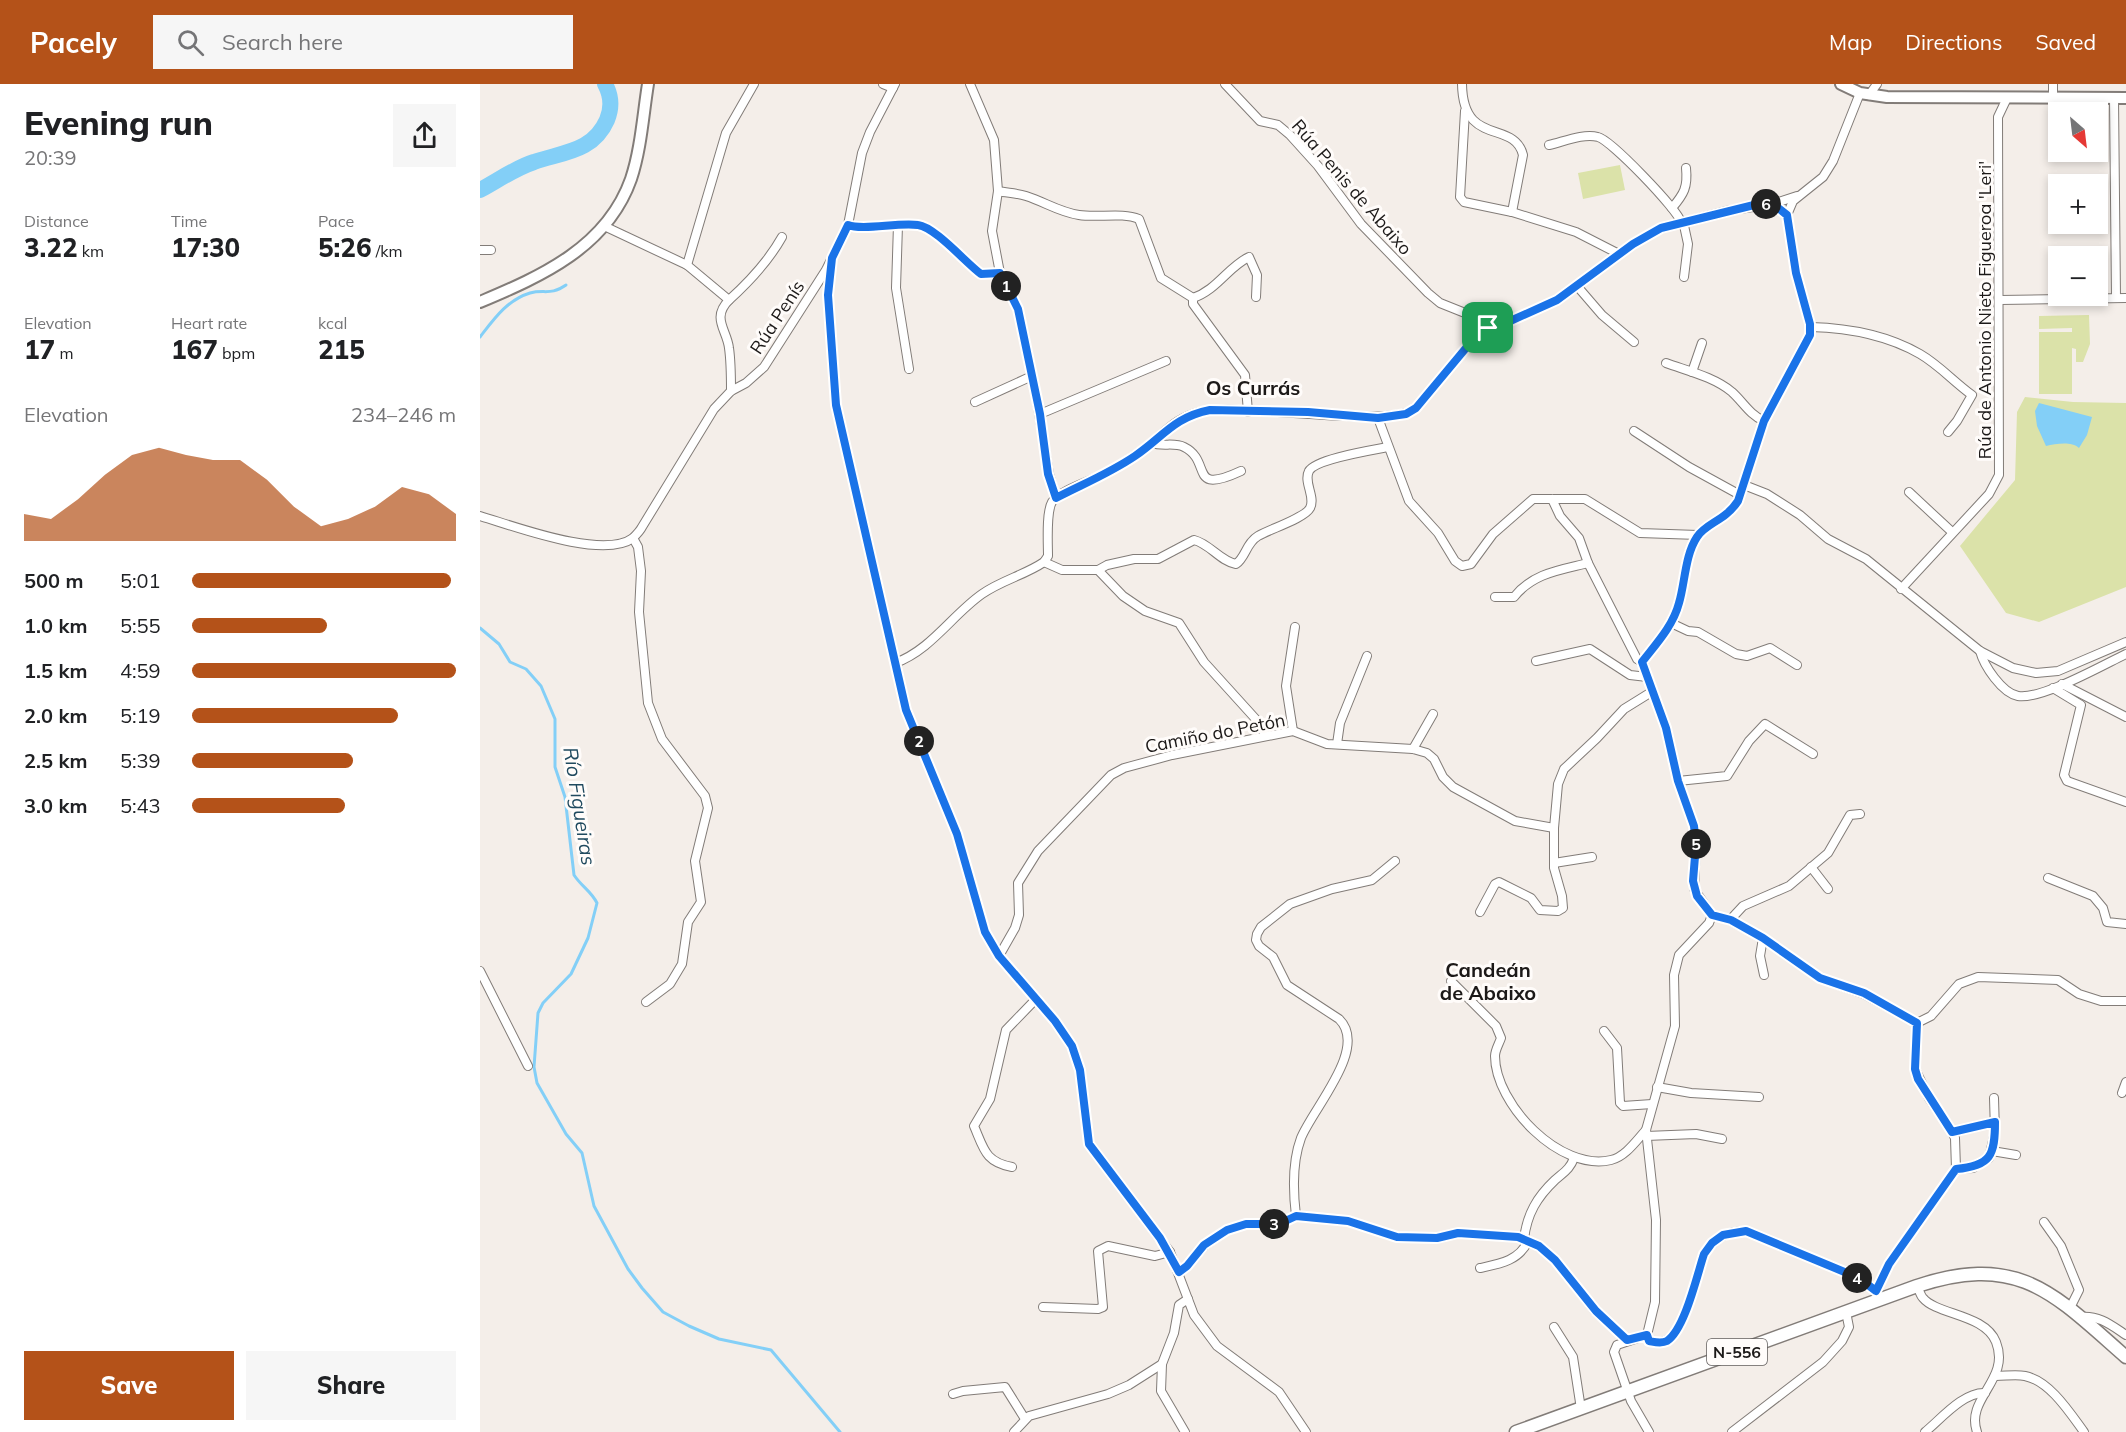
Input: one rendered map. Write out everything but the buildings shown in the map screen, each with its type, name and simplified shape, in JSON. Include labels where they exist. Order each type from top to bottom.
[{"type":"main road","points":[[480,302],[572,256],[597,236],[617,210],[632,176],[648,84]]},
{"type":"main road","points":[[1840,84],[1865,94],[2120,98]]},
{"type":"main road","name":"N-556","points":[[1516,1432],[1846,1312],[1877,1295],[1961,1274],[1999,1274],[2045,1289],[2126,1357]]},
{"type":"street","points":[[687,265],[726,133],[754,84]]},
{"type":"street","points":[[883,84],[894,86]]},
{"type":"street","points":[[970,84],[994,140],[998,191],[992,231],[1000,273],[1018,309],[1040,414],[1048,474],[1056,498]]},
{"type":"street","name":"Rúa Penis de Abaixo","points":[[1225,84],[1260,121],[1278,125],[1290,135],[1318,166],[1361,224],[1428,293],[1440,303],[1475,317],[1488,328]]},
{"type":"street","points":[[1462,84],[1466,111],[1460,197],[1469,205],[1512,212],[1576,232],[1617,251],[1618,254]]},
{"type":"street","points":[[895,663],[916,652],[980,595],[1044,562],[1048,556],[1050,510],[1056,498],[1104,475],[1152,443],[1168,427],[1197,413],[1210,410],[1308,412],[1378,418],[1411,412],[1471,342],[1488,328],[1541,309],[1577,286],[1618,254],[1661,228],[1758,204],[1773,204],[1798,195],[1823,177],[1865,94],[1877,84]]},
{"type":"street","points":[[2053,84],[2053,98]]},
{"type":"street","name":"Rúa Penís","points":[[633,538],[714,409],[731,391],[746,383],[777,350],[832,258],[848,225],[862,153],[894,86]]},
{"type":"street","name":"Rúa de Antonio Nieto Figueroa 'Leri'","points":[[1901,589],[1989,494],[1999,475],[1998,117],[2007,98]]},
{"type":"street","points":[[2116,298],[2120,98]]},
{"type":"street","points":[[1466,111],[1482,128],[1510,138],[1521,147],[1523,155],[1512,212]]},
{"type":"street","points":[[1464,140],[1482,128]]},
{"type":"street","points":[[1549,145],[1582,137],[1600,137],[1617,147],[1672,207],[1682,222],[1688,244],[1684,277]]},
{"type":"street","points":[[1672,207],[1685,193],[1688,183],[1686,168]]},
{"type":"street","points":[[998,191],[1026,196],[1054,210],[1079,215],[1106,217],[1131,215],[1139,219],[1161,278],[1193,298]]},
{"type":"street","points":[[1642,662],[1671,623],[1679,604],[1692,546],[1698,535],[1731,512],[1740,495],[1764,421],[1806,345],[1811,327],[1796,273],[1787,215],[1798,195]]},
{"type":"street","points":[[1773,204],[1787,215]]},
{"type":"street","points":[[848,225],[857,228],[921,225],[981,274],[1000,273]]},
{"type":"street","points":[[898,225],[896,288],[909,369]]},
{"type":"street","points":[[604,226],[687,265],[729,300]]},
{"type":"street","points":[[731,391],[729,346],[721,330],[720,316],[729,300],[772,255],[782,237]]},
{"type":"street","points":[[480,250],[491,250]]},
{"type":"street","points":[[1193,298],[1220,282],[1238,263],[1249,257],[1257,275],[1256,297]]},
{"type":"street","points":[[832,258],[828,295],[836,405],[906,710],[957,834],[985,932],[999,956],[1072,1046],[1080,1070],[1089,1144],[1170,1252],[1194,1315],[1217,1346],[1279,1392],[1306,1432]]},
{"type":"street","points":[[1577,286],[1602,315],[1634,342]]},
{"type":"street","points":[[1193,298],[1193,304],[1245,375],[1248,412]]},
{"type":"street","points":[[2000,300],[2126,298]]},
{"type":"street","points":[[1811,327],[1851,330],[1886,339],[1920,354],[1949,376],[1972,395],[1948,432]]},
{"type":"street","points":[[1692,372],[1702,343]]},
{"type":"street","points":[[1040,414],[1166,361]]},
{"type":"street","points":[[1666,363],[1692,372],[1730,391],[1747,411],[1764,421]]},
{"type":"street","points":[[975,402],[1032,376]]},
{"type":"street","points":[[1378,418],[1409,501],[1432,525],[1455,561],[1462,566],[1471,564],[1493,534],[1527,501],[1533,499],[1585,499],[1640,533],[1698,535]]},
{"type":"street","points":[[1634,431],[1740,495]]},
{"type":"street","points":[[1152,443],[1160,446],[1173,444],[1184,447],[1193,453],[1203,476],[1208,479],[1216,480],[1241,471]]},
{"type":"street","points":[[1044,562],[1062,570],[1098,570],[1107,565],[1134,559],[1158,559],[1194,540],[1206,543],[1230,563],[1236,564],[1255,537],[1303,515],[1310,509],[1312,501],[1308,476],[1313,467],[1338,458],[1388,447]]},
{"type":"street","points":[[1744,485],[1767,494],[1800,515],[1828,539],[1875,566],[1980,651],[2013,668],[2047,672],[2076,666],[2126,642]]},
{"type":"street","points":[[1909,492],[1952,532]]},
{"type":"street","points":[[1552,499],[1560,516],[1579,538],[1588,563],[1637,659],[1642,662],[1666,728],[1678,781],[1694,826],[1696,844],[1694,889],[1712,915],[1731,920],[1763,938],[1820,978],[1864,993],[1917,1023]]},
{"type":"street","points":[[480,516],[568,542],[601,545],[633,538],[638,547],[641,571],[639,612],[648,703],[662,739],[705,796],[708,808],[695,861],[701,902],[688,922],[682,964],[670,984],[646,1002]]},
{"type":"street","points":[[1495,597],[1514,597],[1522,587],[1542,575],[1588,563]]},
{"type":"street","points":[[1098,570],[1123,596],[1145,611],[1179,623],[1197,653],[1262,726],[1265,736]]},
{"type":"street","points":[[1671,623],[1688,631],[1698,632],[1736,654],[1747,656],[1770,648],[1797,665]]},
{"type":"street","points":[[1293,731],[1286,686],[1295,627]]},
{"type":"street","points":[[1536,661],[1590,649],[1630,675],[1647,678]]},
{"type":"street","points":[[1980,651],[1986,666],[2016,696],[2026,696],[2053,688],[2126,654]]},
{"type":"street","points":[[1337,744],[1340,723],[1367,656]]},
{"type":"street","points":[[2062,684],[2126,717]]},
{"type":"street","points":[[2053,688],[2081,705],[2064,775],[2067,781],[2126,802]]},
{"type":"street","points":[[1480,912],[1495,884],[1499,882],[1531,898],[1540,910],[1558,911],[1563,908],[1554,863],[1558,783],[1564,769],[1598,738],[1624,709],[1653,691]]},
{"type":"street","points":[[1413,749],[1433,714]]},
{"type":"street","points":[[1678,781],[1727,776],[1765,724],[1813,754]]},
{"type":"street","name":"Camiño do Petón","points":[[999,956],[1014,928],[1018,915],[1018,883],[1038,851],[1111,775],[1124,768],[1172,755],[1293,731],[1327,744],[1413,749],[1427,753],[1434,759],[1443,777],[1453,787],[1515,821],[1554,828]]},
{"type":"street","points":[[1731,920],[1743,906],[1790,886],[1832,848],[1850,815],[1860,814]]},
{"type":"street","points":[[1554,863],[1592,858]]},
{"type":"street","points":[[1296,1216],[1294,1172],[1301,1138],[1335,1077],[1348,1048],[1349,1037],[1345,1025],[1339,1019],[1287,985],[1273,957],[1259,946],[1256,940],[1257,934],[1261,927],[1290,904],[1332,888],[1372,880],[1395,861]]},
{"type":"street","points":[[1811,867],[1828,890]]},
{"type":"street","points":[[2048,878],[2093,896],[2103,908],[2107,922],[2126,924]]},
{"type":"street","points":[[1712,915],[1709,922],[1680,955],[1674,975],[1675,1026],[1646,1133],[1656,1220],[1655,1302],[1647,1335],[1649,1341],[1659,1343],[1668,1340],[1679,1329],[1704,1254],[1712,1243],[1734,1231],[1746,1231],[1859,1278],[1877,1295],[1889,1264],[1956,1169],[1957,1155],[1952,1132],[1918,1079],[1915,1069],[1917,1023]]},
{"type":"street","points":[[1763,938],[1760,956],[1764,975]]},
{"type":"street","points":[[480,971],[528,1066]]},
{"type":"street","points":[[1917,1023],[1931,1016],[1959,984],[1977,977],[2058,980],[2079,994],[2101,1001],[2126,1001]]},
{"type":"street","points":[[1451,981],[1496,1026],[1501,1038],[1495,1054],[1498,1078],[1507,1097],[1521,1116],[1551,1145],[1574,1158],[1611,1160],[1623,1154],[1646,1133],[1696,1134],[1722,1139]]},
{"type":"street","points":[[1012,1167],[998,1165],[988,1157],[974,1126],[990,1099],[1005,1030],[1036,999]]},
{"type":"street","points":[[1604,1031],[1617,1048],[1620,1103],[1623,1106],[1652,1104]]},
{"type":"street","points":[[2122,1094],[2126,1082]]},
{"type":"street","points":[[1657,1087],[1691,1093],[1759,1097]]},
{"type":"street","points":[[1956,1169],[1982,1164],[1992,1151],[1995,1122],[1994,1098]]},
{"type":"street","points":[[1952,1132],[1995,1122]]},
{"type":"street","points":[[1992,1151],[2016,1155]]},
{"type":"street","points":[[1480,1268],[1501,1265],[1521,1251],[1526,1240],[1526,1225],[1535,1201],[1571,1168],[1574,1158]]},
{"type":"street","points":[[1179,1272],[1204,1245],[1227,1230],[1246,1224],[1279,1224],[1296,1216],[1348,1221],[1397,1237],[1437,1238],[1458,1233],[1526,1240],[1555,1260],[1596,1311],[1627,1340]]},
{"type":"street","points":[[2044,1222],[2061,1246],[2079,1290],[2070,1308]]},
{"type":"street","points":[[1044,1307],[1098,1310],[1103,1307],[1098,1264],[1098,1251],[1101,1248],[1108,1246],[1155,1256],[1170,1252]]},
{"type":"street","points":[[1917,1286],[1924,1299],[1981,1325],[1993,1335],[2000,1358],[1996,1376],[1985,1393],[1976,1416],[1977,1432]]},
{"type":"street","points":[[1185,1432],[1161,1391],[1162,1365],[1173,1333],[1179,1305],[1188,1299]]},
{"type":"street","points":[[1732,1432],[1834,1352],[1849,1327],[1846,1312]]},
{"type":"street","points":[[2080,1317],[2091,1316],[2104,1320],[2126,1335]]},
{"type":"street","points":[[1554,1328],[1573,1357],[1581,1409]]},
{"type":"street","points":[[1647,1335],[1617,1345],[1614,1352],[1628,1392],[1649,1432]]},
{"type":"street","points":[[1014,1432],[1025,1426],[1029,1416],[1118,1390],[1162,1365]]},
{"type":"street","points":[[1996,1376],[2019,1375],[2032,1378],[2051,1392],[2084,1432]]},
{"type":"street","points":[[953,1394],[963,1390],[1005,1387],[1025,1426]]},
{"type":"street","points":[[1925,1432],[1964,1400],[1976,1393],[1985,1393]]},
{"type":"green space","points":[[1620,165],[1625,190],[1583,199],[1578,173]]},
{"type":"green space","points":[[2089,315],[2090,344],[2083,362],[2076,362],[2076,349],[2072,348],[2072,394],[2039,394],[2039,332],[2072,332],[2072,328],[2039,329],[2039,316]]},
{"type":"green space","points":[[2025,397],[2073,402],[2126,403],[2126,587],[2039,622],[2006,613],[1960,546],[2015,480],[2017,412]]},
{"type":"water","points":[[2039,403],[2092,417],[2087,435],[2079,448],[2068,444],[2046,446],[2037,426],[2035,411]]},
{"type":"waterway","points":[[480,190],[520,168],[566,153],[594,139],[601,131],[610,111],[610,97],[605,84]]},
{"type":"waterway","name":"Río Figueiras","points":[[480,337],[514,300],[530,293],[552,291],[566,285]]},
{"type":"waterway","name":"Río Figueiras","points":[[480,628],[499,644],[510,662],[526,669],[541,686],[555,719],[555,767],[565,797],[574,875],[597,903],[588,938],[571,974],[543,1003],[538,1013],[534,1067],[537,1083],[566,1134],[582,1153],[594,1206],[628,1269],[642,1288],[663,1312],[689,1326],[719,1339],[771,1350],[840,1432]]},
{"type":"district","name":"Os Currás","points":[[1253,387]]},
{"type":"district","name":"Candeán de Abaixo","points":[[1488,980]]},
{"type":"route","points":[[1758,204],[1773,204],[1787,215],[1796,273],[1810,324],[1810,335],[1758,434],[1751,464],[1738,501],[1731,512],[1698,535],[1692,546],[1679,604],[1671,623],[1642,662],[1666,728],[1678,781],[1694,826],[1696,844],[1693,881],[1697,896],[1712,915],[1731,920],[1763,938],[1820,978],[1864,993],[1907,1020],[1917,1023],[1915,1069],[1918,1079],[1952,1132],[1995,1122],[1992,1151],[1989,1158],[1973,1168],[1956,1169],[1889,1264],[1876,1291],[1859,1278],[1799,1255],[1746,1231],[1734,1231],[1712,1243],[1704,1254],[1679,1329],[1668,1340],[1659,1343],[1649,1341],[1647,1335],[1627,1340],[1584,1298],[1555,1260],[1539,1246],[1524,1239],[1474,1233],[1458,1233],[1437,1238],[1397,1237],[1381,1234],[1348,1221],[1296,1216],[1279,1224],[1246,1224],[1227,1230],[1204,1245],[1179,1272],[1170,1252],[1099,1161],[1089,1144],[1080,1070],[1072,1046],[1055,1021],[999,956],[985,932],[957,834],[906,710],[836,405],[828,295],[832,258],[848,225],[857,228],[884,224],[921,225],[929,229],[981,274],[1000,273],[1018,309],[1040,414],[1048,474],[1056,498],[1104,475],[1152,443],[1168,427],[1197,413],[1210,410],[1263,413],[1308,412],[1378,418],[1406,414],[1416,408],[1441,375],[1471,342],[1488,328],[1541,309],[1557,300],[1633,244],[1661,228],[1758,204]]}]
